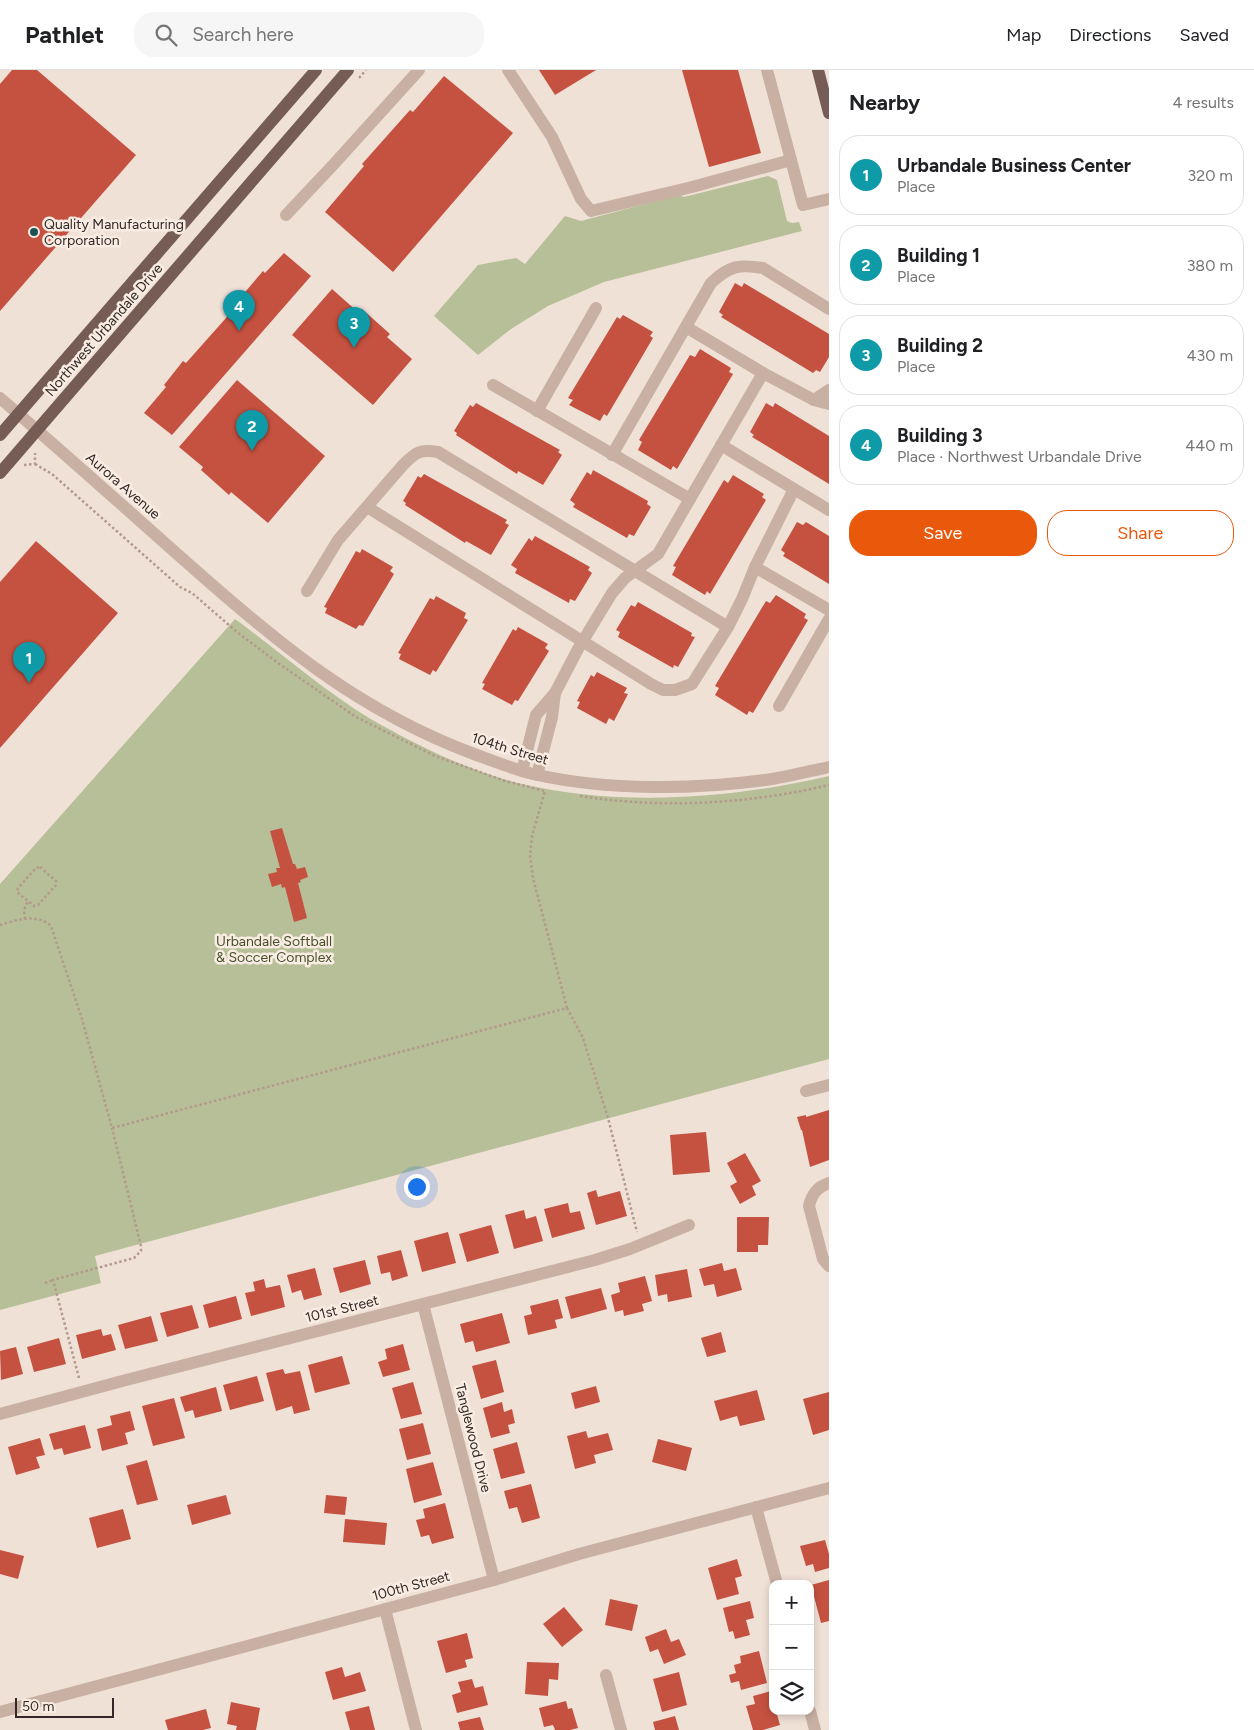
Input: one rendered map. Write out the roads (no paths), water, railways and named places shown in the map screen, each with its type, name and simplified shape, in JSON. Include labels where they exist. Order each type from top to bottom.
[{"type":"main road","name":"Northwest Urbandale Drive","points":[[0,435],[316,70]]},
{"type":"main road","name":"Northwest Urbandale Drive","points":[[0,472],[348,70]]},
{"type":"main road","points":[[818,70],[829,113]]},
{"type":"street","points":[[286,215],[419,70]]},
{"type":"street","points":[[508,70],[552,137],[581,199],[592,211],[692,187],[791,160]]},
{"type":"street","points":[[767,70],[804,205],[829,199]]},
{"type":"street","points":[[612,455],[712,283],[724,272],[736,267],[751,266],[763,268],[829,309]]},
{"type":"street","points":[[537,411],[596,308]]},
{"type":"street","points":[[686,327],[763,373],[814,400],[829,404]]},
{"type":"street","points":[[522,771],[536,714],[555,693],[583,640],[612,593],[625,578],[658,554],[763,373]]},
{"type":"street","points":[[493,385],[690,499]]},
{"type":"street","points":[[814,400],[829,390]]},
{"type":"street","name":"Aurora Avenue","points":[[0,398],[226,598]]},
{"type":"street","points":[[722,445],[829,510]]},
{"type":"street","points":[[307,591],[338,540],[413,455],[425,450],[438,452],[728,627]]},
{"type":"street","points":[[367,507],[651,684],[663,690],[675,690],[692,684],[728,627],[755,567],[794,489]]},
{"type":"street","points":[[755,567],[829,610]]},
{"type":"street","name":"104th Street","points":[[226,598],[303,660],[370,705],[408,726],[453,746],[522,771],[537,775],[619,786],[683,786],[774,779],[829,767]]},
{"type":"street","points":[[779,706],[829,620]]},
{"type":"street","points":[[537,775],[552,718],[555,693]]},
{"type":"street","points":[[806,1091],[829,1085]]},
{"type":"street","points":[[829,1183],[821,1185],[810,1198],[809,1206],[823,1259],[829,1266]]},
{"type":"street","name":"101st Street","points":[[0,1414],[594,1260],[641,1245],[689,1225]]},
{"type":"street","name":"Tanglewood Drive","points":[[423,1304],[494,1580]]},
{"type":"street","name":"100th Street","points":[[0,1712],[829,1488]]},
{"type":"street","points":[[756,1507],[776,1580]]},
{"type":"street","points":[[384,1609],[416,1730]]},
{"type":"street","points":[[606,1675],[621,1730]]},
{"type":"street","points":[[811,1715],[815,1730]]},
{"type":"place","name":"Quality Manufacturing Corporation","points":[[34,232]]},
{"type":"place","name":"Building 3","points":[[239,331]]},
{"type":"place","name":"Building 2","points":[[354,348]]},
{"type":"place","name":"Building 1","points":[[252,451]]},
{"type":"place","name":"Urbandale Business Center","points":[[29,683]]},
{"type":"park label","name":"Urbandale Softball & Soccer Complex","points":[[274,950]]}]
